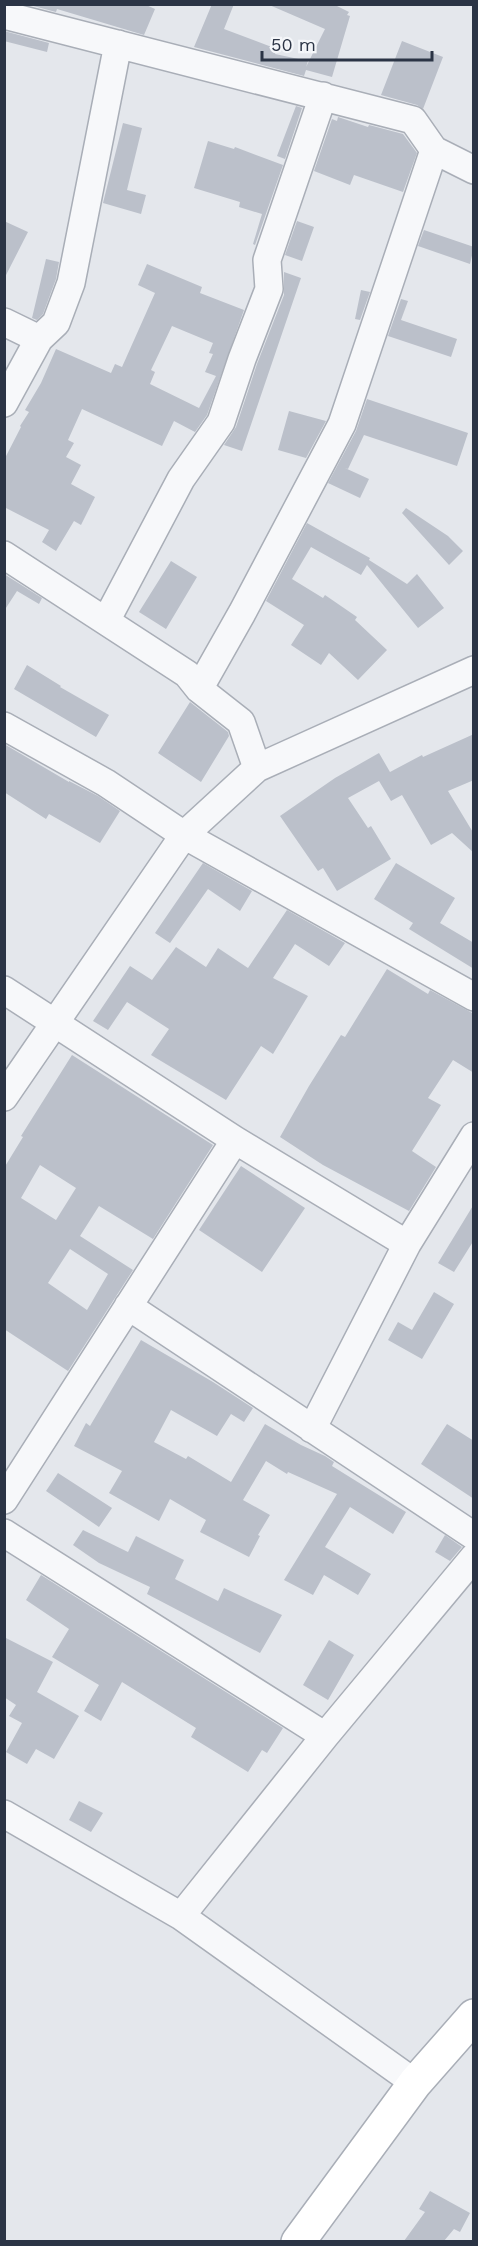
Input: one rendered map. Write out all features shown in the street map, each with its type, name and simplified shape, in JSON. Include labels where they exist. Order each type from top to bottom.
[{"type":"main road","points":[[298,2241],[415,2083],[474,2016]]},
{"type":"street","points":[[4,15],[413,120],[434,150],[474,170]]},
{"type":"street","points":[[4,403],[39,339],[56,323],[71,283],[118,44]]},
{"type":"street","points":[[106,621],[182,479],[221,422],[269,289],[267,260],[323,96]]},
{"type":"street","points":[[199,689],[342,424],[434,150]]},
{"type":"street","points":[[4,322],[39,339]]},
{"type":"street","points":[[4,555],[187,674],[199,689],[241,723],[257,768]]},
{"type":"street","points":[[4,1097],[184,835],[257,768],[474,670]]},
{"type":"street","points":[[4,726],[106,783],[184,835],[474,997]]},
{"type":"street","points":[[4,990],[235,1140],[408,1244]]},
{"type":"street","points":[[312,1429],[408,1244],[474,1136]]},
{"type":"street","points":[[4,1500],[235,1140]]},
{"type":"street","points":[[128,1306],[474,1536]]},
{"type":"street","points":[[4,1533],[324,1736]]},
{"type":"street","points":[[181,1916],[324,1736],[474,1557]]},
{"type":"street","points":[[4,1814],[181,1916],[415,2083]]},
{"type":"building","points":[[26,4],[144,4],[155,9],[144,35],[57,9],[56,12]]},
{"type":"building","points":[[212,4],[234,4],[224,29],[277,49],[275,54],[308,61],[306,67],[325,29],[267,4],[333,4],[349,12],[347,15],[350,16],[332,77],[306,70],[304,76],[194,47]]},
{"type":"building","points":[[4,31],[49,43],[47,52],[4,41]]},
{"type":"building","points":[[402,41],[443,57],[423,109],[417,105],[381,95]]},
{"type":"building","points":[[296,106],[302,108],[285,159],[277,156]]},
{"type":"building","points":[[338,117],[368,127],[369,125],[403,134],[417,153],[403,192],[354,175],[350,185],[314,171],[332,119],[337,121]]},
{"type":"building","points":[[123,123],[142,128],[127,190],[146,195],[141,214],[103,203]]},
{"type":"building","points":[[208,141],[234,149],[235,147],[283,165],[255,245],[253,244],[262,214],[239,207],[240,202],[194,188]]},
{"type":"building","points":[[4,221],[28,232],[4,279]]},
{"type":"building","points":[[297,221],[314,227],[302,261],[285,255]]},
{"type":"building","points":[[424,230],[474,247],[470,264],[418,246]]},
{"type":"building","points":[[46,259],[59,262],[56,279],[43,314],[37,320],[32,318]]},
{"type":"building","points":[[147,264],[202,287],[200,293],[244,310],[207,415],[195,432],[174,421],[162,446],[82,409],[68,440],[74,443],[66,457],[81,465],[71,484],[95,497],[81,525],[74,521],[56,551],[42,542],[49,530],[4,507],[4,460],[29,412],[25,410],[41,383],[56,349],[111,373],[115,364],[122,367],[155,293],[138,285]],"holes":[[[172,326],[213,343],[209,353],[213,354],[205,372],[216,376],[199,408],[150,384],[155,372],[151,370]]]},
{"type":"building","points":[[284,272],[301,278],[242,451],[224,445],[236,427],[284,295]]},
{"type":"building","points":[[361,290],[370,292],[360,320],[355,319]]},
{"type":"building","points":[[401,299],[408,301],[401,320],[457,339],[451,357],[388,336]]},
{"type":"building","points":[[367,399],[468,433],[457,466],[364,435],[348,469],[345,468],[369,479],[360,498],[328,483],[356,431]]},
{"type":"building","points":[[289,411],[326,421],[306,458],[278,450]]},
{"type":"building","points":[[406,508],[448,536],[463,551],[449,565],[402,513]]},
{"type":"building","points":[[307,523],[370,558],[369,560],[407,584],[417,574],[444,608],[418,628],[367,565],[361,575],[311,547],[292,579],[323,598],[325,595],[357,617],[355,620],[387,650],[358,680],[329,653],[321,665],[291,645],[304,625],[266,601]]},
{"type":"building","points":[[171,561],[197,577],[166,629],[139,612]]},
{"type":"building","points":[[4,574],[42,598],[39,604],[17,591],[4,611]]},
{"type":"building","points":[[27,665],[109,715],[96,737],[14,689]]},
{"type":"building","points":[[190,702],[228,732],[229,736],[201,782],[158,753]]},
{"type":"building","points":[[474,734],[474,780],[448,791],[474,834],[474,853],[452,833],[431,845],[402,795],[391,801],[379,781],[348,798],[368,828],[371,826],[391,859],[337,891],[323,868],[318,871],[280,816],[335,778],[379,753],[390,772],[422,755],[423,757]]},
{"type":"building","points":[[4,744],[98,796],[120,811],[100,843],[49,814],[46,819],[4,792]]},
{"type":"building","points":[[203,863],[252,891],[240,911],[208,889],[170,943],[155,933]]},
{"type":"building","points":[[396,863],[455,898],[440,923],[474,943],[474,969],[409,929],[413,923],[374,899]]},
{"type":"building","points":[[287,910],[345,943],[329,966],[295,944],[273,978],[308,996],[273,1054],[261,1046],[226,1100],[151,1055],[169,1029],[127,1002],[108,1030],[93,1021],[130,966],[152,980],[176,947],[206,967],[218,948],[248,968]]},
{"type":"building","points":[[387,969],[428,994],[430,990],[474,1014],[474,1073],[453,1060],[428,1098],[441,1105],[412,1151],[436,1167],[409,1211],[323,1165],[280,1137],[341,1035],[345,1037]]},
{"type":"building","points":[[72,1055],[213,1145],[153,1239],[99,1206],[80,1236],[133,1270],[68,1371],[4,1329],[4,1168],[23,1137],[21,1136]],"holes":[[[40,1165],[76,1188],[56,1220],[21,1198]],[[70,1249],[108,1274],[87,1310],[48,1283]]]},
{"type":"building","points":[[241,1166],[305,1208],[262,1272],[199,1230]]},
{"type":"building","points":[[474,1204],[474,1240],[454,1272],[438,1263]]},
{"type":"building","points":[[434,1292],[454,1304],[422,1359],[388,1340],[398,1322],[412,1330]]},
{"type":"building","points":[[141,1340],[253,1408],[244,1422],[231,1414],[217,1436],[171,1410],[154,1442],[186,1459],[188,1456],[231,1482],[265,1424],[325,1456],[334,1462],[332,1466],[406,1512],[393,1534],[350,1507],[325,1547],[371,1574],[358,1595],[324,1575],[313,1595],[284,1580],[337,1494],[288,1472],[287,1474],[266,1461],[243,1500],[270,1515],[249,1557],[200,1532],[206,1520],[170,1499],[159,1521],[109,1493],[122,1471],[74,1446],[86,1423],[90,1426]]},
{"type":"building","points":[[447,1424],[474,1441],[474,1499],[421,1464]]},
{"type":"building","points":[[58,1473],[112,1508],[99,1527],[46,1491]]},
{"type":"building","points":[[83,1530],[128,1552],[136,1536],[184,1560],[175,1579],[218,1601],[224,1588],[282,1615],[260,1653],[147,1594],[150,1587],[99,1563],[73,1545]]},
{"type":"building","points":[[445,1535],[462,1547],[450,1561],[435,1552]]},
{"type":"building","points":[[41,1575],[283,1728],[267,1753],[262,1750],[248,1772],[191,1737],[196,1728],[122,1682],[101,1721],[84,1711],[99,1685],[52,1657],[69,1629],[26,1600]]},
{"type":"building","points":[[4,1637],[53,1662],[37,1692],[79,1716],[54,1759],[36,1749],[27,1764],[6,1752],[22,1723],[9,1716],[16,1705],[4,1697]]},
{"type":"building","points":[[329,1640],[354,1655],[328,1700],[303,1685]]},
{"type":"building","points":[[79,1801],[103,1813],[91,1832],[69,1820]]},
{"type":"building","points":[[430,2191],[470,2213],[460,2232],[454,2229],[444,2241],[404,2241],[425,2212],[419,2209]]}]
